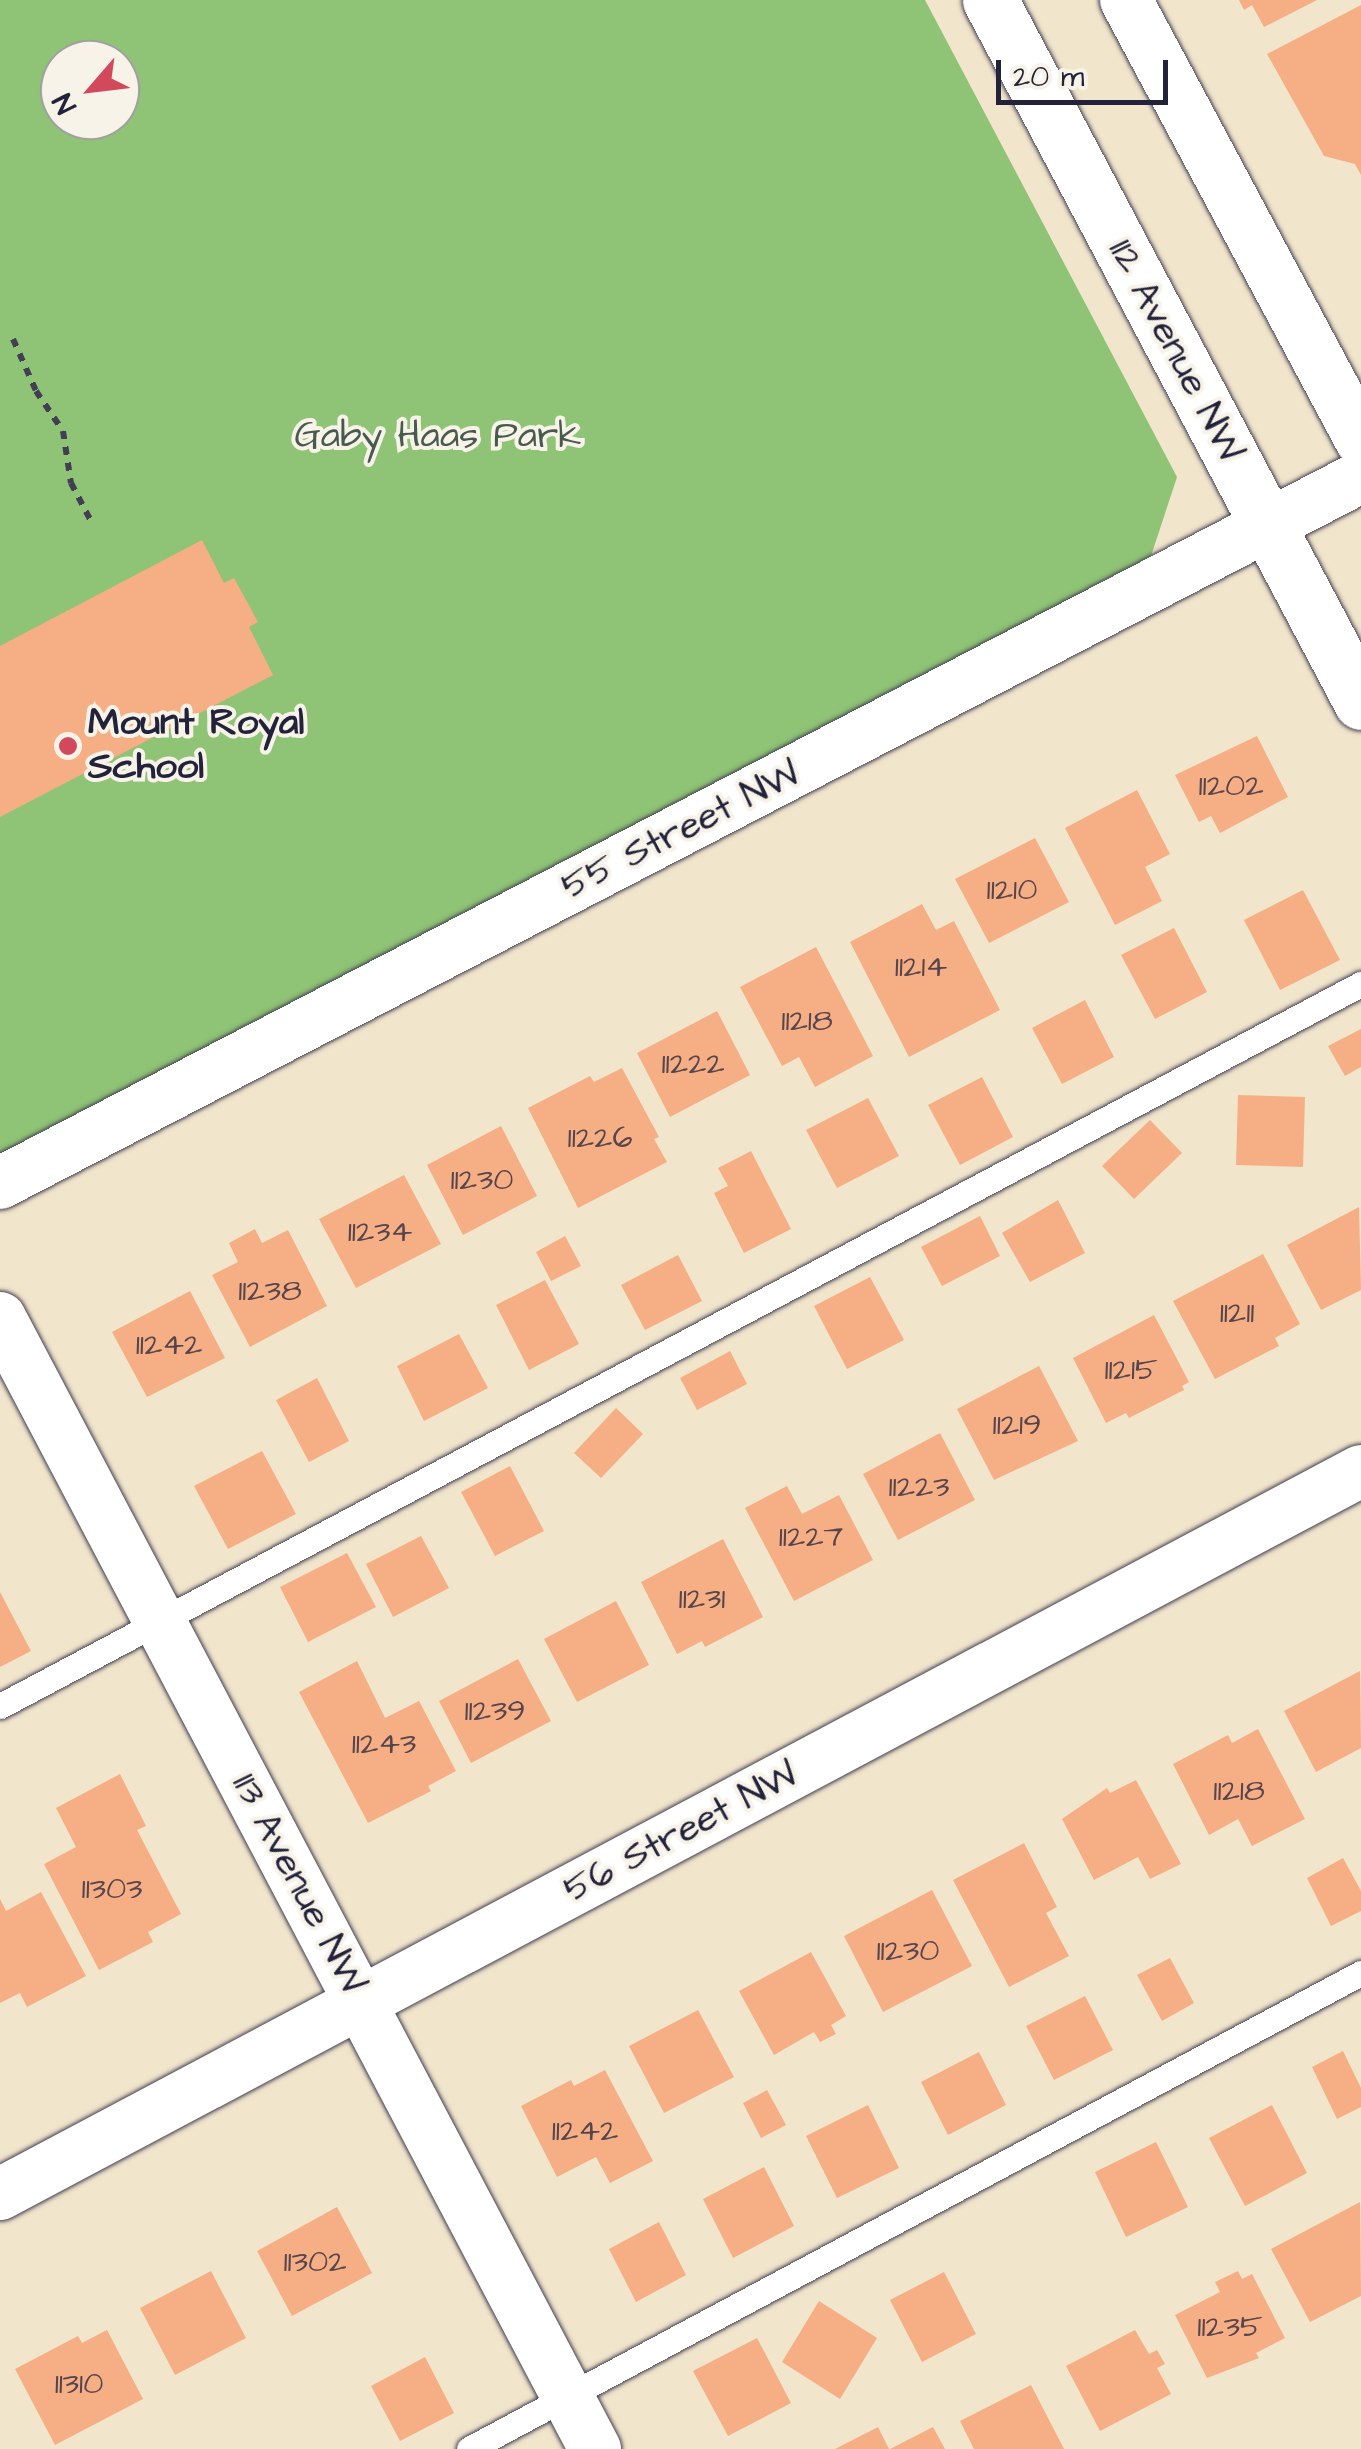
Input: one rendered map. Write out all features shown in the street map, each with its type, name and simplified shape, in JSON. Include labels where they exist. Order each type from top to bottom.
[{"type":"main road","name":"112 Avenue NW","points":[[990,0],[1361,702]]},
{"type":"street","points":[[1126,0],[1361,440]]},
{"type":"street","name":"55 Street NW","points":[[0,1183],[1361,477]]},
{"type":"street","name":"113 Avenue NW","points":[[0,1318],[595,2449]]},
{"type":"street","name":"56 Street NW","points":[[0,2194],[1361,1471]]},
{"type":"lane","points":[[0,1706],[1361,984]]},
{"type":"lane","points":[[470,2449],[1361,1973]]},
{"type":"path","points":[[12,339],[36,391],[62,431],[71,483],[92,523]]},
{"type":"green space","name":"Gaby Haas Park","points":[[0,0],[925,0],[1177,477],[1151,556],[0,1161]]},
{"type":"building","points":[[1239,0],[1317,0],[1264,27],[1252,5],[1244,10]]},
{"type":"building","points":[[1361,5],[1361,175],[1355,164],[1324,156],[1267,54]]},
{"type":"building","name":"Mount Royal School","points":[[202,540],[224,583],[234,578],[258,622],[249,627],[273,675],[0,817],[0,646]]},
{"type":"building","points":[[1257,736],[1288,797],[1220,833],[1211,816],[1199,822],[1175,775]]},
{"type":"building","points":[[1137,790],[1170,854],[1145,867],[1162,901],[1115,925],[1065,828]]},
{"type":"building","points":[[1035,838],[1069,902],[989,943],[955,879]]},
{"type":"building","points":[[1303,890],[1340,960],[1280,990],[1244,920]]},
{"type":"building","points":[[922,904],[936,930],[954,921],[1000,1010],[909,1057],[850,942]]},
{"type":"building","points":[[1174,928],[1207,992],[1155,1019],[1121,955]]},
{"type":"building","points":[[816,947],[873,1056],[815,1087],[799,1057],[782,1066],[740,987]]},
{"type":"building","points":[[1085,1000],[1114,1057],[1062,1084],[1032,1028]]},
{"type":"building","points":[[717,1011],[750,1075],[670,1117],[637,1053]]},
{"type":"building","points":[[1361,1029],[1361,1067],[1345,1076],[1328,1046]]},
{"type":"building","points":[[622,1068],[659,1137],[654,1139],[667,1162],[578,1208],[528,1108],[590,1076],[594,1082]]},
{"type":"building","points":[[982,1077],[1013,1137],[960,1165],[928,1105]]},
{"type":"building","points":[[1238,1095],[1305,1097],[1303,1167],[1236,1165]]},
{"type":"building","points":[[868,1098],[899,1156],[837,1188],[806,1130]]},
{"type":"building","points":[[1150,1120],[1182,1153],[1134,1199],[1102,1166]]},
{"type":"building","points":[[501,1126],[537,1196],[463,1235],[427,1165]]},
{"type":"building","points":[[751,1151],[791,1229],[744,1253],[714,1193],[728,1186],[718,1168]]},
{"type":"building","points":[[404,1175],[441,1244],[356,1288],[319,1219]]},
{"type":"building","points":[[1058,1200],[1085,1253],[1030,1282],[1002,1233]]},
{"type":"building","points":[[1359,1207],[1361,1290],[1321,1310],[1287,1245]]},
{"type":"building","points":[[980,1216],[1000,1256],[942,1286],[921,1247]]},
{"type":"building","points":[[255,1229],[262,1243],[288,1230],[327,1306],[250,1347],[212,1275],[238,1262],[229,1243]]},
{"type":"building","points":[[565,1236],[581,1266],[551,1281],[536,1252]]},
{"type":"building","points":[[1263,1254],[1300,1324],[1275,1338],[1279,1346],[1215,1379],[1173,1301]]},
{"type":"building","points":[[678,1255],[702,1301],[645,1330],[621,1285]]},
{"type":"building","points":[[870,1277],[904,1340],[847,1369],[814,1306]]},
{"type":"building","points":[[545,1280],[579,1344],[529,1370],[496,1305]]},
{"type":"building","points":[[190,1291],[225,1358],[147,1397],[112,1332]]},
{"type":"building","points":[[1154,1315],[1189,1382],[1182,1386],[1184,1390],[1129,1418],[1126,1413],[1106,1423],[1073,1358]]},
{"type":"building","points":[[459,1334],[488,1388],[424,1421],[397,1366]]},
{"type":"building","points":[[730,1351],[747,1384],[697,1410],[680,1378]]},
{"type":"building","points":[[1039,1366],[1078,1441],[994,1480],[957,1409]]},
{"type":"building","points":[[317,1378],[349,1441],[309,1462],[276,1400]]},
{"type":"building","points":[[616,1408],[643,1434],[601,1478],[574,1453]]},
{"type":"building","points":[[940,1433],[975,1500],[898,1540],[863,1474]]},
{"type":"building","points":[[262,1451],[296,1514],[228,1549],[194,1486]]},
{"type":"building","points":[[510,1466],[544,1531],[495,1556],[461,1492]]},
{"type":"building","points":[[787,1486],[802,1514],[839,1495],[873,1560],[794,1601],[745,1508]]},
{"type":"building","points":[[421,1536],[449,1588],[393,1617],[366,1564]]},
{"type":"building","points":[[723,1539],[763,1617],[705,1647],[702,1641],[677,1654],[641,1582]]},
{"type":"building","points":[[347,1553],[376,1607],[308,1642],[280,1587]]},
{"type":"building","points":[[0,1592],[31,1651],[0,1667]]},
{"type":"building","points":[[616,1601],[649,1665],[577,1702],[544,1639]]},
{"type":"building","points":[[518,1659],[551,1721],[471,1763],[439,1701]]},
{"type":"building","points":[[357,1661],[385,1718],[419,1701],[456,1771],[428,1786],[431,1791],[368,1823],[299,1692]]},
{"type":"building","points":[[1360,1671],[1361,1748],[1316,1772],[1284,1711]]},
{"type":"building","points":[[1258,1729],[1305,1819],[1252,1846],[1238,1819],[1209,1835],[1173,1764],[1228,1735],[1232,1743]]},
{"type":"building","points":[[120,1774],[146,1826],[137,1830],[181,1914],[148,1932],[153,1942],[99,1970],[44,1864],[76,1847],[56,1808]]},
{"type":"building","points":[[1136,1780],[1181,1864],[1150,1879],[1138,1857],[1094,1880],[1062,1819],[1107,1788],[1110,1793]]},
{"type":"building","points":[[1024,1843],[1057,1907],[1046,1913],[1069,1956],[1009,1987],[953,1880]]},
{"type":"building","points":[[1343,1858],[1361,1891],[1361,1911],[1331,1926],[1307,1878]]},
{"type":"building","points":[[932,1890],[972,1966],[883,2012],[844,1936]]},
{"type":"building","points":[[41,1892],[86,1976],[27,2007],[20,1993],[0,2003],[0,1899],[6,1911]]},
{"type":"building","points":[[811,1952],[846,2016],[831,2025],[836,2034],[820,2042],[814,2032],[774,2055],[739,1991]]},
{"type":"building","points":[[1170,1958],[1194,2003],[1162,2021],[1137,1975]]},
{"type":"building","points":[[1085,1996],[1113,2050],[1054,2080],[1026,2026]]},
{"type":"building","points":[[698,2010],[734,2077],[664,2113],[629,2046]]},
{"type":"building","points":[[1343,2051],[1361,2088],[1361,2107],[1337,2119],[1312,2067]]},
{"type":"building","points":[[979,2052],[1006,2105],[948,2135],[921,2082]]},
{"type":"building","points":[[605,2070],[653,2161],[610,2183],[596,2157],[557,2177],[521,2106],[571,2080],[574,2086]]},
{"type":"building","points":[[767,2090],[786,2125],[761,2138],[743,2103]]},
{"type":"building","points":[[868,2105],[899,2168],[837,2198],[806,2136]]},
{"type":"building","points":[[1272,2105],[1307,2173],[1245,2206],[1209,2138]]},
{"type":"building","points":[[1156,2142],[1188,2207],[1126,2237],[1095,2172]]},
{"type":"building","points":[[764,2167],[794,2226],[733,2258],[703,2199]]},
{"type":"building","points":[[1360,2202],[1361,2296],[1310,2322],[1271,2249]]},
{"type":"building","points":[[337,2207],[372,2273],[292,2316],[257,2251]]},
{"type":"building","points":[[659,2222],[686,2275],[636,2302],[609,2249]]},
{"type":"building","points":[[211,2271],[246,2338],[175,2375],[140,2308]]},
{"type":"building","points":[[1238,2271],[1242,2279],[1252,2274],[1285,2338],[1256,2353],[1259,2358],[1207,2378],[1175,2315],[1220,2292],[1215,2282]]},
{"type":"building","points":[[944,2272],[976,2334],[922,2362],[890,2300]]},
{"type":"building","points":[[819,2301],[877,2338],[840,2399],[782,2362]]},
{"type":"building","points":[[107,2330],[143,2399],[55,2445],[15,2369],[78,2336],[82,2343]]},
{"type":"building","points":[[1135,2330],[1149,2354],[1157,2350],[1165,2364],[1157,2368],[1171,2394],[1100,2431],[1066,2366]]},
{"type":"building","points":[[757,2338],[791,2403],[728,2436],[693,2371]]},
{"type":"building","points":[[425,2357],[454,2413],[400,2441],[371,2386]]},
{"type":"building","points":[[1031,2385],[1064,2449],[974,2449],[960,2421]]},
{"type":"building","points":[[878,2427],[889,2449],[835,2449]]},
{"type":"building","points":[[933,2427],[945,2449],[890,2449]]},
{"type":"place","name":"Mount Royal School","points":[[68,746]]}]
